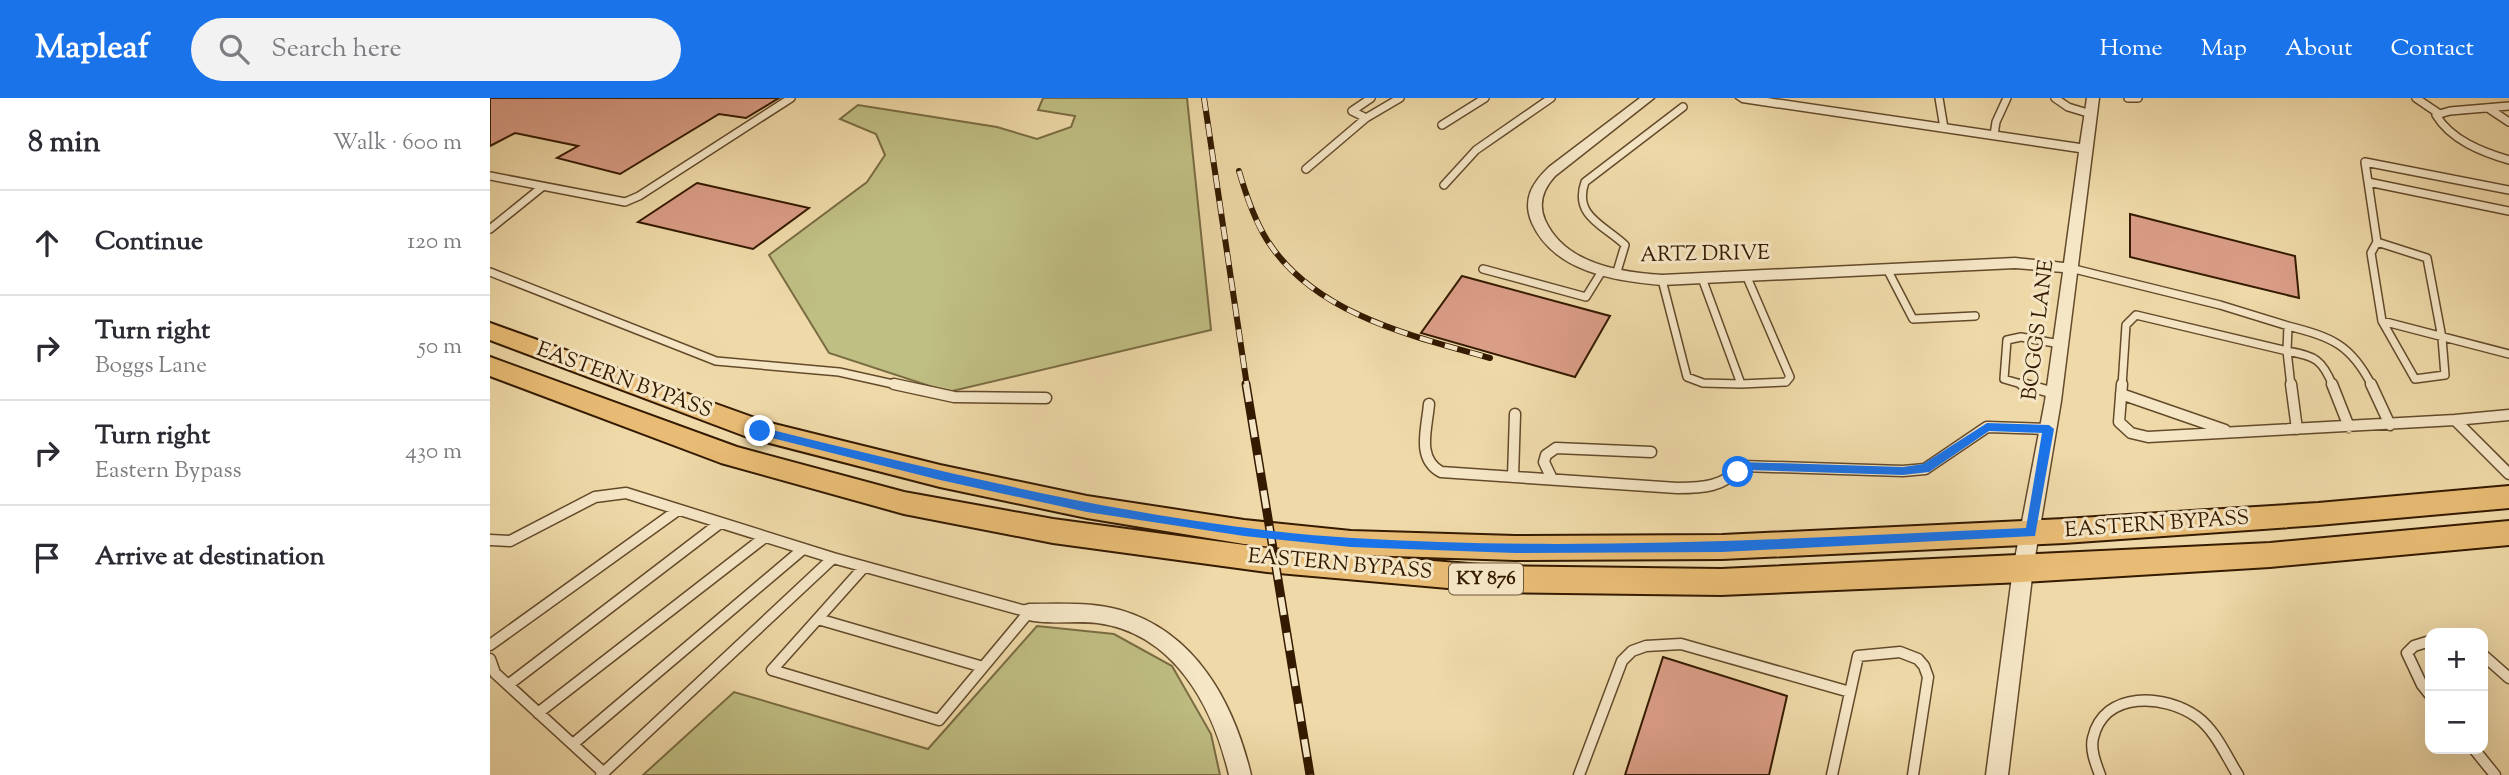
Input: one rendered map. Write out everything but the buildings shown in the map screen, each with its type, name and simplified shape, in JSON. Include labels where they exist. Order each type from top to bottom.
[{"type":"main road","name":"EASTERN BYPASS","points":[[490,331],[760,431],[940,476],[1087,507],[1244,532],[1351,542],[1515,548],[1722,547],[2031,533],[2318,514],[2509,497]]},
{"type":"main road","name":"EASTERN BYPASS","points":[[490,366],[731,456],[904,503],[1052,531],[1227,555],[1493,579],[1721,582],[2024,569],[2270,555],[2509,533]]},
{"type":"street","name":"ARTZ DRIVE","points":[[1648,98],[1550,173],[1537,189],[1537,220],[1551,241],[1575,259],[1609,273],[1662,280],[2015,263],[2070,268]]},
{"type":"street","points":[[1742,98],[2086,149]]},
{"type":"street","name":"BOGGS LANE","points":[[1997,775],[2024,569],[2049,429],[2092,106]]},
{"type":"street","points":[[1029,612],[1068,612],[1120,619],[1143,627],[1161,638],[1179,655],[1213,698],[1227,726],[1240,775]]},
{"type":"lane","points":[[490,176],[620,202],[632,200],[791,98]]},
{"type":"lane","points":[[1366,118],[1352,111],[1352,108],[1371,98]]},
{"type":"lane","points":[[1306,169],[1366,118],[1400,98]]},
{"type":"lane","points":[[1442,125],[1485,98]]},
{"type":"lane","points":[[1444,185],[1476,150],[1551,98]]},
{"type":"lane","points":[[1939,98],[1944,128]]},
{"type":"lane","points":[[1994,135],[1996,122],[2007,98]]},
{"type":"lane","points":[[2055,98],[2068,107],[2092,106]]},
{"type":"lane","points":[[2128,98],[2138,98]]},
{"type":"lane","points":[[2416,98],[2438,113],[2509,106]]},
{"type":"lane","points":[[1483,269],[1586,297],[1609,273],[1625,245],[1590,218],[1580,200],[1580,192],[1586,182],[1684,107]]},
{"type":"lane","points":[[2488,108],[2509,122]]},
{"type":"lane","points":[[2438,113],[2436,118],[2477,149],[2509,160]]},
{"type":"lane","points":[[2377,242],[2427,258],[2442,338],[2445,375],[2415,379],[2382,321],[2371,253],[2377,242],[2365,162],[2509,190]]},
{"type":"lane","points":[[2368,182],[2509,211]]},
{"type":"lane","points":[[490,229],[542,187]]},
{"type":"lane","points":[[2070,268],[2220,306],[2334,340],[2357,359],[2390,425]]},
{"type":"lane","points":[[1887,269],[1913,319],[1975,316]]},
{"type":"lane","points":[[490,272],[716,361],[839,372],[954,397],[1046,398]]},
{"type":"lane","points":[[1662,280],[1686,377],[1703,383],[1786,383],[1790,377],[1746,275]]},
{"type":"lane","points":[[1702,278],[1741,384]]},
{"type":"lane","points":[[2349,427],[2325,367],[2310,355],[2136,315],[2126,325],[2119,422],[2125,431],[2142,437],[2231,432],[2349,427],[2390,425],[2509,415]]},
{"type":"lane","points":[[2382,321],[2508,356]]},
{"type":"lane","points":[[2288,326],[2287,351],[2297,429]]},
{"type":"lane","points":[[2054,393],[2004,379],[2007,340],[2021,337],[2060,344]]},
{"type":"lane","points":[[2121,394],[2231,432]]},
{"type":"lane","points":[[1429,404],[1425,457],[1432,467],[1441,472],[1678,488],[1707,488],[1728,482],[1742,466],[1903,471],[1925,468],[1987,427],[2049,429]]},
{"type":"lane","points":[[1513,477],[1516,414]]},
{"type":"lane","points":[[2455,420],[2509,474]]},
{"type":"lane","points":[[1552,479],[1544,462],[1546,455],[1556,448],[1651,452]]},
{"type":"lane","points":[[490,540],[510,541],[595,498],[626,493],[833,558],[1029,612],[939,720],[772,670],[864,567]]},
{"type":"lane","points":[[490,645],[678,510]]},
{"type":"lane","points":[[508,685],[720,523]]},
{"type":"lane","points":[[538,713],[765,537]]},
{"type":"lane","points":[[573,744],[803,549]]},
{"type":"lane","points":[[490,659],[495,673],[603,774],[833,558]]},
{"type":"lane","points":[[818,619],[983,667]]},
{"type":"lane","points":[[2425,643],[2414,646],[2407,653],[2425,689]]},
{"type":"lane","points":[[1579,775],[1622,661],[1632,651],[1646,646],[1681,644],[1706,649],[1850,692]]},
{"type":"lane","points":[[1832,775],[1858,656],[1901,651],[1916,656],[1926,665],[1928,677],[1913,775]]},
{"type":"lane","points":[[2488,659],[2509,678]]},
{"type":"lane","points":[[2100,775],[2093,752],[2093,737],[2101,718],[2124,701],[2168,701],[2200,718],[2238,775]]},
{"type":"lane","points":[[2478,754],[2496,775]]},
{"type":"shaded area","points":[[1043,98],[1187,98],[1211,330],[948,392],[829,353],[769,255],[867,182],[885,155],[876,134],[840,119],[858,105],[997,127],[1037,139],[1071,127],[1075,116],[1038,110]]},
{"type":"shaded area","points":[[1037,626],[1114,634],[1172,666],[1211,734],[1220,775],[643,775],[734,692],[928,749]]},
{"type":"railway","points":[[1204,98],[1247,386]]},
{"type":"railway","points":[[1239,171],[1251,207],[1267,240],[1287,265],[1311,287],[1338,304],[1398,331],[1490,358]]},
{"type":"railway","points":[[1246,384],[1310,775]]},
{"type":"route","points":[[760,431],[940,476],[1087,507],[1244,532],[1351,542],[1515,548],[1722,547],[2031,533],[2049,429],[1987,427],[1925,468],[1903,471],[1742,466],[1738,472]]}]
